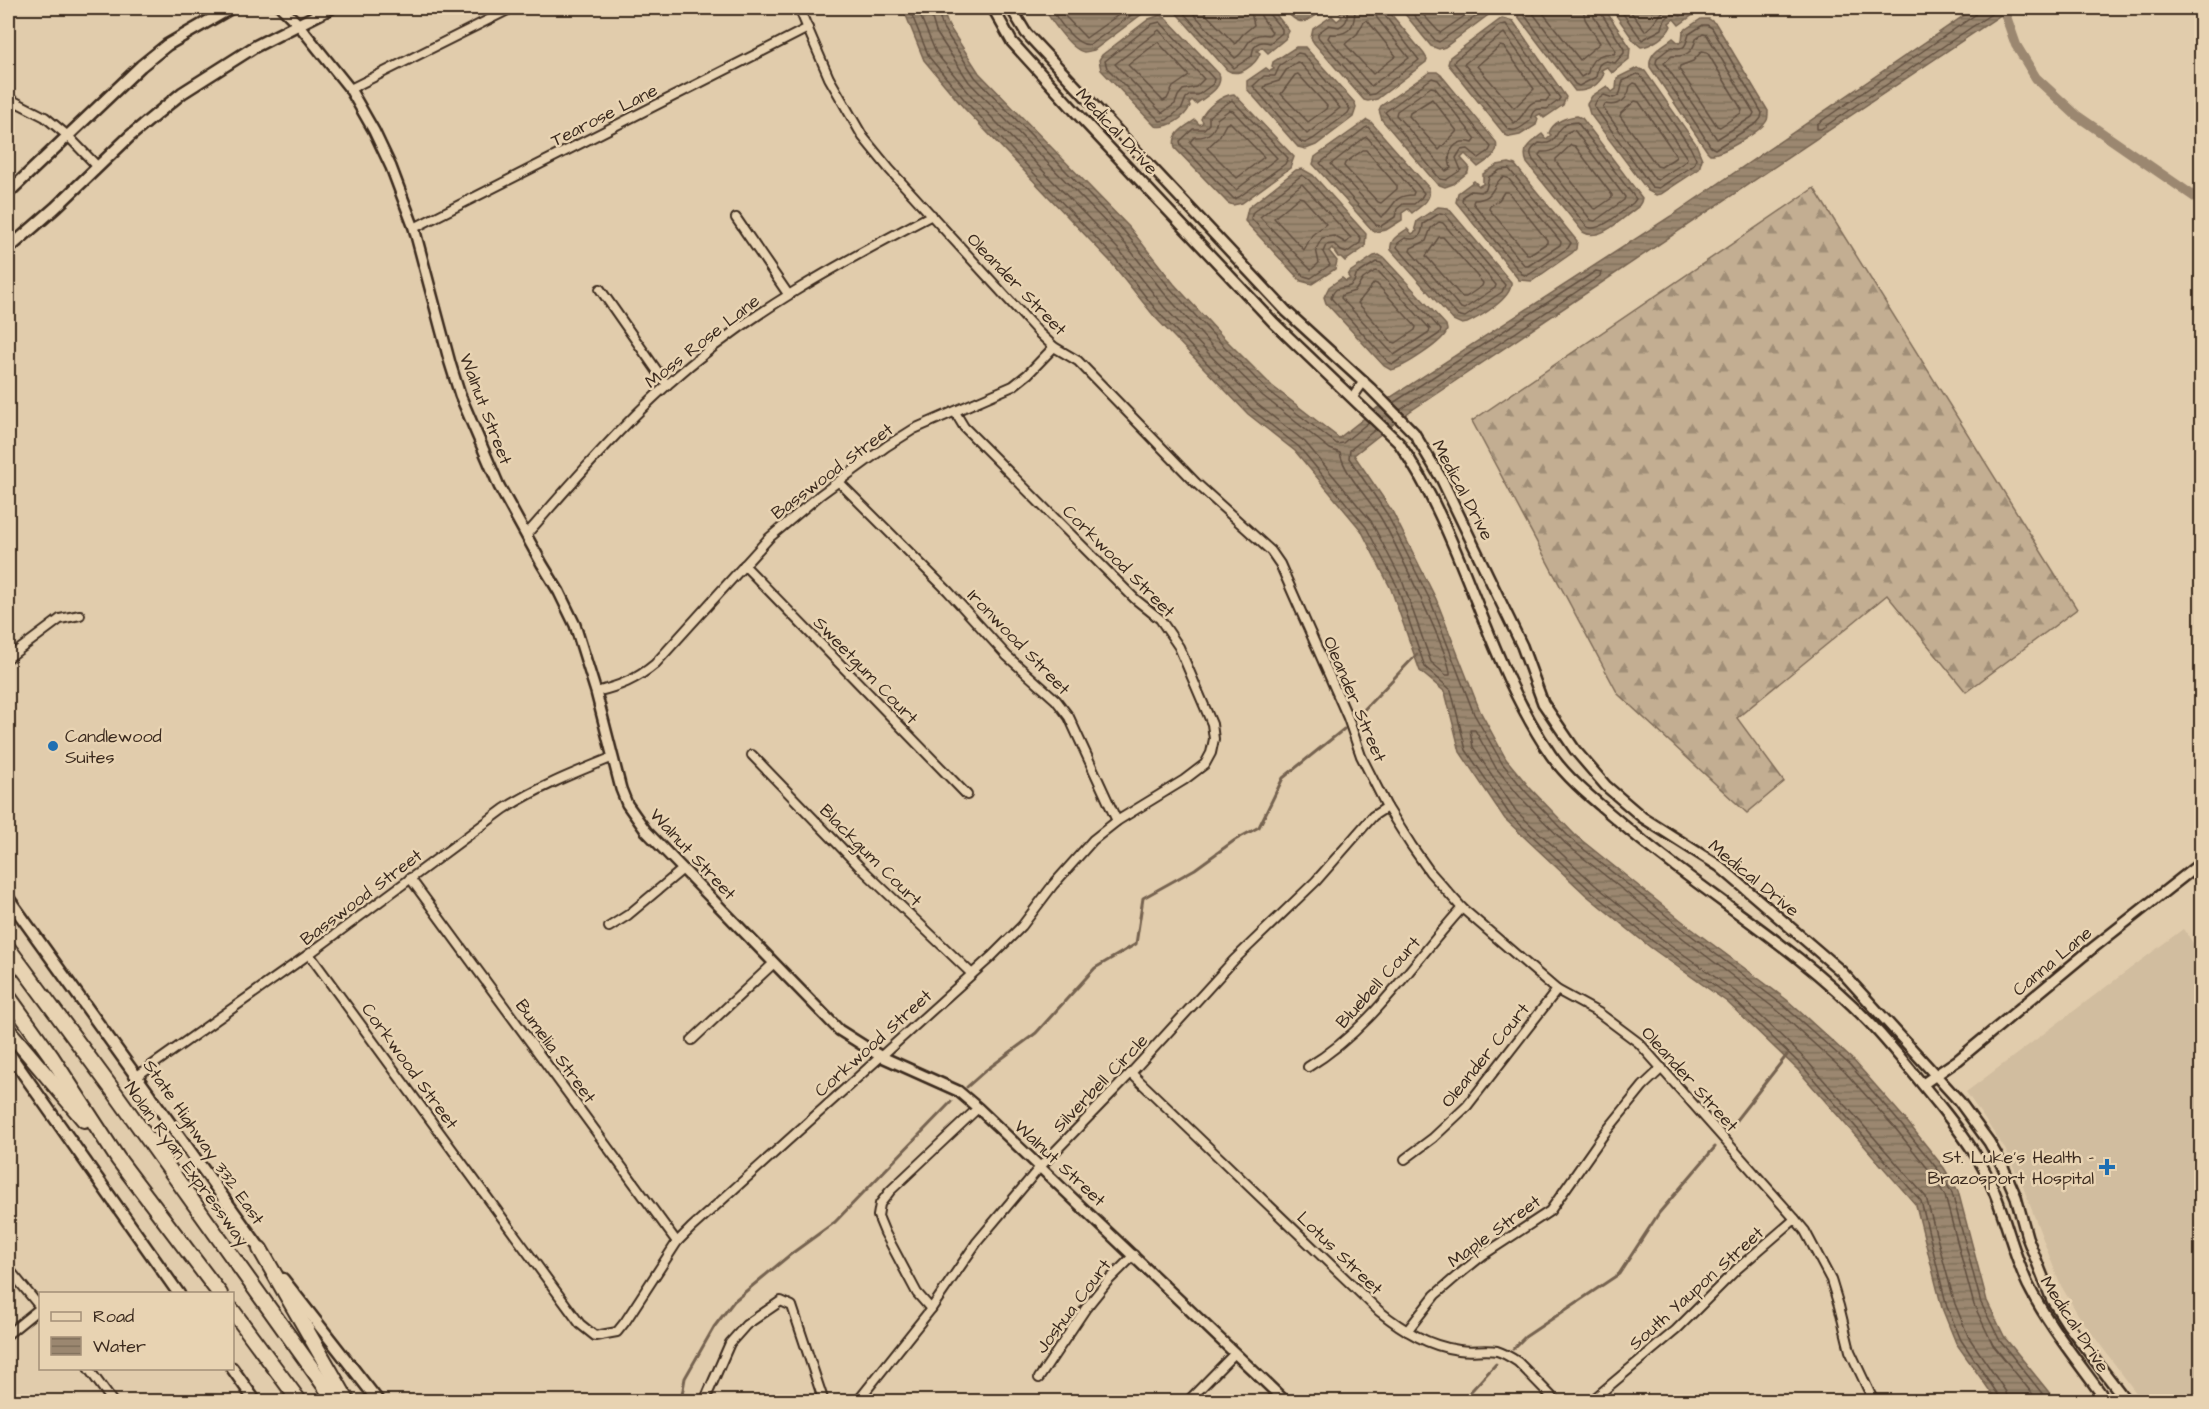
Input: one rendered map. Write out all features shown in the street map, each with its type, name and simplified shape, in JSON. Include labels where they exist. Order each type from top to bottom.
[{"type":"highway","name":"Nolan Ryan Expressway","points":[[8,948],[336,1401]]},
{"type":"highway","points":[[8,996],[51,1056],[118,1159]]},
{"type":"highway","points":[[8,1030],[118,1159],[219,1292]]},
{"type":"highway","points":[[260,1249],[348,1401]]},
{"type":"highway","points":[[234,1313],[300,1401]]},
{"type":"main road","points":[[8,193],[141,66],[176,39],[231,8]]},
{"type":"main road","points":[[8,249],[55,208],[130,136],[182,93],[256,46],[331,8]]},
{"type":"main road","name":"State Highway 332 East","points":[[8,898],[260,1249],[379,1401]]},
{"type":"main road","points":[[8,1052],[178,1292]]},
{"type":"main road","points":[[233,1370],[256,1401]]},
{"type":"street","name":"Walnut Street","points":[[282,8],[298,24],[350,89],[391,167],[414,228],[460,395],[499,486],[575,625],[596,692],[611,758],[627,804],[635,818],[645,831],[839,1030],[880,1056],[958,1091],[1286,1401]]},
{"type":"street","points":[[350,89],[512,8]]},
{"type":"street","name":"Oleander Street","points":[[799,8],[829,78],[863,137],[890,170],[1039,333],[1054,347],[1078,361],[1197,483],[1271,551],[1280,564],[1343,708],[1361,756],[1387,807],[1430,872],[1462,908],[1557,990],[1613,1022],[1639,1043],[1796,1219],[1805,1231],[1831,1280],[1850,1351],[1874,1401]]},
{"type":"street","name":"Medical Drive","points":[[993,8],[1012,42],[1035,68],[1260,307],[1394,437],[1413,463],[1444,527],[1507,676],[1553,758],[1590,796],[1648,846],[1748,918],[1837,991],[1870,1023],[1960,1130],[1986,1174],[2018,1262],[2040,1307],[2107,1401]]},
{"type":"street","name":"Medical Drive","points":[[1011,8],[1026,33],[1047,57],[1174,190],[1226,249],[1286,311],[1367,385],[1406,425],[1429,456],[1442,480],[1521,646],[1543,703],[1575,750],[1606,786],[1642,817],[1719,866],[1841,971],[1937,1075],[1973,1119],[2003,1167],[2016,1197],[2031,1247],[2052,1300],[2068,1325],[2127,1401]]},
{"type":"street","name":"Tearose Lane","points":[[414,228],[808,28]]},
{"type":"street","points":[[8,98],[45,117],[68,136],[98,167]]},
{"type":"street","name":"Moss Rose Lane","points":[[526,535],[580,473],[667,385],[738,329],[826,271],[932,215]]},
{"type":"street","points":[[736,218],[788,294]]},
{"type":"street","points":[[600,289],[667,385]]},
{"type":"street","name":"Basswood Street","points":[[596,692],[625,684],[655,664],[769,538],[806,505],[914,429],[1012,386],[1028,374],[1054,347]]},
{"type":"street","points":[[1355,398],[1367,385]]},
{"type":"street","name":"Corkwood Street","points":[[309,954],[586,1331],[595,1336],[617,1332],[677,1242],[1022,926],[1068,867],[1093,840],[1117,821],[1184,780],[1205,764],[1211,753],[1214,739],[1212,724],[1179,647],[1160,619],[1135,599],[964,427],[955,412]]},
{"type":"street","name":"Ironwood Street","points":[[839,482],[948,591],[1007,656],[1056,700],[1069,717],[1117,821]]},
{"type":"street","name":"Sweetgum Court","points":[[744,566],[967,795]]},
{"type":"street","points":[[8,658],[60,619],[80,615]]},
{"type":"street","name":"Blackgum Court","points":[[752,755],[858,865],[972,974]]},
{"type":"street","name":"Basswood Street","points":[[137,1076],[309,954],[504,809],[533,791],[611,758]]},
{"type":"street","name":"Silverbell Circle","points":[[858,1401],[931,1309],[977,1242],[1040,1167],[1131,1073],[1234,960],[1316,881],[1373,816],[1387,807]]},
{"type":"street","name":"Canna Lane","points":[[1923,1084],[2202,862]]},
{"type":"street","points":[[609,927],[628,915],[683,868]]},
{"type":"street","name":"Bumelia Street","points":[[410,878],[677,1242]]},
{"type":"street","name":"Bluebell Court","points":[[1308,1067],[1364,1024],[1462,908]]},
{"type":"street","points":[[692,1040],[774,963]]},
{"type":"street","name":"Oleander Court","points":[[1405,1159],[1433,1138],[1467,1106],[1557,990]]},
{"type":"street","name":"Maple Street","points":[[1407,1331],[1435,1295],[1457,1276],[1483,1255],[1550,1211],[1604,1134],[1643,1086],[1662,1068]]},
{"type":"street","name":"Lotus Street","points":[[1131,1073],[1379,1311],[1407,1331],[1433,1345],[1460,1350],[1497,1351],[1511,1358],[1518,1362],[1557,1401]]},
{"type":"street","points":[[931,1309],[917,1293],[885,1233],[878,1216],[880,1204],[890,1191],[978,1108]]},
{"type":"street","name":"South Yaupon Street","points":[[1590,1401],[1676,1330],[1737,1269],[1796,1219]]},
{"type":"street","name":"Joshua Court","points":[[1039,1378],[1086,1308],[1107,1282],[1134,1255]]},
{"type":"street","points":[[8,1268],[39,1307]]},
{"type":"street","points":[[704,1401],[730,1343],[746,1325],[781,1301],[792,1306],[824,1401]]},
{"type":"street","points":[[8,1334],[39,1309]]},
{"type":"street","points":[[1187,1401],[1235,1353]]},
{"type":"street","points":[[90,1370],[113,1401]]},
{"type":"shaded area","name":"St. Luke's Health - Brazosport Hospital","points":[[2183,929],[2202,956],[2201,1401],[2142,1401],[2079,1316],[2060,1284],[2022,1184],[2005,1149],[1966,1092]]},
{"type":"green space","points":[[1814,188],[2077,609],[1966,692],[1887,595],[1737,718],[1784,782],[1747,813],[1618,694],[1472,421]]},
{"type":"water","points":[[903,8],[942,8],[948,25],[979,73],[1129,227],[1174,284],[1221,335],[1272,386],[1339,438],[1391,397],[1671,216],[1975,8],[2011,8],[1409,412],[1354,455],[1392,511],[1436,599],[1480,711],[1506,759],[1575,835],[1692,929],[1787,1000],[1854,1061],[1905,1119],[1944,1168],[1958,1191],[1987,1301],[2005,1338],[2056,1401],[1997,1401],[1956,1343],[1942,1308],[1916,1205],[1798,1070],[1727,1002],[1650,947],[1586,895],[1505,819],[1460,752],[1445,692],[1420,671],[1391,589],[1361,530],[1295,451],[1248,414],[1154,316],[1110,261],[964,108],[924,60]]},
{"type":"water","points":[[1044,8],[1150,8],[1094,50],[1084,52],[1067,40]]},
{"type":"water","points":[[1172,8],[1271,8],[1289,31],[1285,39],[1268,53],[1262,47],[1257,51],[1260,53],[1258,58],[1251,66],[1241,71],[1231,72]]},
{"type":"water","points":[[1283,8],[1326,8],[1303,22],[1294,19]]},
{"type":"water","points":[[1342,8],[1386,8],[1424,54],[1426,62],[1377,99],[1364,100],[1311,38],[1313,29],[1332,16],[1337,21],[1342,17],[1340,15]]},
{"type":"water","points":[[1400,8],[1495,8],[1445,47],[1439,49],[1431,46]]},
{"type":"water","points":[[1516,8],[1604,8],[1630,47],[1629,59],[1612,73],[1607,67],[1601,70],[1604,73],[1602,77],[1592,87],[1575,91],[1517,15]]},
{"type":"water","points":[[1611,8],[1700,8],[1679,25],[1674,19],[1669,23],[1671,26],[1669,30],[1662,37],[1641,47],[1634,41]]},
{"type":"water","points":[[1160,15],[1166,18],[1219,74],[1220,79],[1217,88],[1209,95],[1196,104],[1192,100],[1188,110],[1180,118],[1165,126],[1155,126],[1101,70],[1099,60],[1102,55],[1149,19]]},
{"type":"water","points":[[1502,18],[1513,21],[1566,97],[1563,105],[1544,118],[1540,114],[1536,116],[1538,119],[1536,125],[1520,135],[1510,137],[1505,135],[1448,64],[1450,57]]},
{"type":"water","points":[[1701,19],[1709,19],[1716,24],[1768,111],[1764,125],[1750,136],[1732,147],[1710,154],[1650,67],[1651,57],[1657,50],[1673,38],[1679,43],[1682,41],[1683,31]]},
{"type":"water","points":[[1296,47],[1305,47],[1355,103],[1356,108],[1353,117],[1316,145],[1306,149],[1298,147],[1247,89],[1247,81],[1266,68],[1270,71],[1274,69],[1273,62]]},
{"type":"water","points":[[1637,68],[1645,71],[1696,144],[1702,159],[1699,169],[1656,195],[1648,191],[1590,114],[1587,104],[1592,96],[1607,86],[1612,92],[1616,89],[1617,78]]},
{"type":"water","points":[[1430,72],[1437,72],[1441,75],[1496,142],[1497,147],[1492,157],[1478,167],[1465,154],[1461,158],[1469,167],[1468,172],[1453,184],[1445,187],[1437,184],[1382,120],[1379,110],[1381,106]]},
{"type":"water","points":[[1234,94],[1294,157],[1290,168],[1242,203],[1233,205],[1228,203],[1175,148],[1174,143],[1177,134],[1183,128],[1195,120],[1200,125],[1203,122],[1201,119],[1203,115],[1210,107],[1219,99]]},
{"type":"water","points":[[1577,116],[1582,118],[1642,198],[1638,207],[1612,227],[1597,234],[1583,232],[1525,158],[1528,146],[1534,140],[1542,134],[1546,139],[1551,135],[1549,133],[1551,129],[1557,123]]},
{"type":"water","points":[[1367,120],[1429,188],[1429,196],[1425,202],[1412,213],[1408,209],[1402,213],[1402,220],[1386,230],[1374,232],[1313,164],[1315,157]]},
{"type":"water","points":[[1509,163],[1515,165],[1577,241],[1576,249],[1572,253],[1532,281],[1519,280],[1456,202],[1458,193],[1474,181],[1479,186],[1483,184],[1483,174],[1497,165]]},
{"type":"water","points":[[1302,169],[1313,175],[1366,234],[1365,247],[1345,261],[1338,257],[1332,248],[1329,251],[1337,261],[1335,269],[1312,284],[1301,281],[1245,221],[1248,208],[1296,170]]},
{"type":"water","points":[[1438,207],[1448,208],[1511,282],[1507,294],[1501,300],[1487,312],[1467,323],[1462,324],[1453,320],[1391,250],[1395,238],[1407,229],[1412,234],[1417,231],[1415,228],[1417,221]]},
{"type":"water","points":[[1379,255],[1446,325],[1447,330],[1439,341],[1423,353],[1391,370],[1384,366],[1326,303],[1324,297],[1329,287],[1342,278],[1346,281],[1350,279],[1348,276],[1350,272]]},
{"type":"waterway","points":[[2003,8],[2016,45],[2036,78],[2076,115],[2202,202]]},
{"type":"waterway","points":[[1356,718],[1417,654]]},
{"type":"waterway","points":[[967,1087],[1036,1033],[1095,968],[1136,944],[1143,898],[1195,869],[1235,840],[1259,827],[1283,778],[1344,729]]},
{"type":"waterway","points":[[1729,1129],[1787,1055]]},
{"type":"waterway","points":[[665,1402],[682,1395],[685,1378],[714,1327],[734,1301],[791,1254],[835,1222],[951,1102]]},
{"type":"waterway","points":[[1513,1349],[1525,1337],[1619,1274],[1659,1213],[1715,1147]]},
{"type":"waterway","points":[[1461,1402],[1496,1364]]},
{"type":"place","name":"Candlewood Suites","points":[[53,746]]},
{"type":"place","name":"St. Luke's Health - Brazosport Hospital","points":[[2107,1167]]}]
